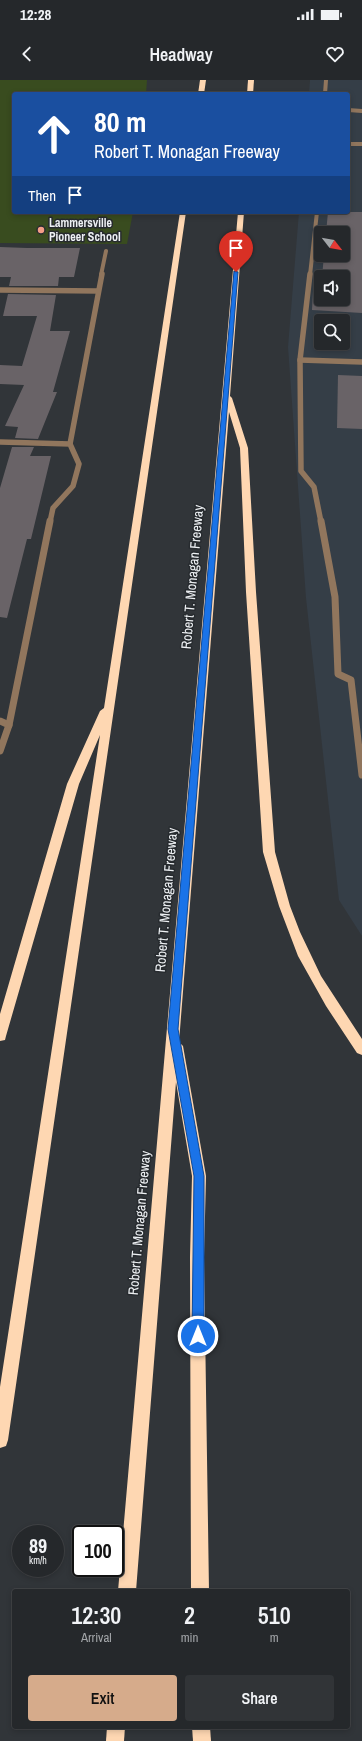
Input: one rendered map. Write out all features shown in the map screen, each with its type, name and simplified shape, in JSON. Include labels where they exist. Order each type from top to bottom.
[{"type":"highway","points":[[201,92],[203,80]]},
{"type":"highway","points":[[250,92],[251,80]]},
{"type":"highway","points":[[0,1440],[183,214]]},
{"type":"highway","name":"Robert T. Monagan Freeway","points":[[127,1589],[241,214]]},
{"type":"highway","points":[[226,392],[244,448],[249,569],[269,852],[277,886],[289,922],[307,962],[328,1000],[362,1049]]},
{"type":"highway","points":[[0,1036],[73,784],[111,695]]},
{"type":"highway","points":[[173,1029],[199,1176],[197,1257],[200,1589]]},
{"type":"highway","points":[[115,1741],[116,1729]]},
{"type":"highway","points":[[201,1729],[202,1741]]},
{"type":"street","points":[[325,92],[326,80]]},
{"type":"street","points":[[350,110],[362,111]]},
{"type":"street","points":[[350,144],[362,144]]},
{"type":"street","points":[[317,214],[300,360],[301,471],[314,487],[335,597],[338,674],[351,680],[358,710],[362,775]]},
{"type":"street","points":[[0,751],[9,725],[54,508],[73,486],[79,464],[70,444],[106,251]]},
{"type":"street","points":[[0,290],[98,291]]},
{"type":"street","points":[[300,360],[362,362]]},
{"type":"street","points":[[0,442],[70,444]]},
{"type":"street","points":[[0,721],[9,725]]},
{"type":"shaded area","points":[[310,80],[362,80],[362,936],[339,900],[306,598],[288,347],[299,214],[350,214],[350,92],[309,92]]},
{"type":"green space","points":[[0,80],[147,80],[146,92],[12,92],[12,214],[133,214],[127,244],[0,243]]},
{"type":"building","points":[[350,212],[362,212],[362,313],[312,310],[313,291],[314,306],[350,306],[350,270],[323,270],[323,262],[350,262],[350,226],[327,226],[328,214],[350,214]]},
{"type":"building","points":[[0,247],[80,248],[74,277],[59,277],[58,286],[9,286],[11,277],[0,277]]},
{"type":"building","points":[[8,294],[56,295],[50,331],[70,331],[53,392],[57,392],[38,439],[15,438],[18,427],[5,426],[24,385],[0,384],[0,365],[22,366],[37,316],[3,316]]},
{"type":"building","points":[[338,375],[362,376],[362,429],[337,428]]},
{"type":"building","points":[[12,447],[34,447],[30,456],[51,456],[31,539],[27,539],[7,618],[0,617],[0,488]]},
{"type":"place","name":"Lammersville Pioneer School","points":[[41,230]]},
{"type":"route","points":[[198,1336],[197,1257],[199,1176],[173,1029],[236,272]]}]
